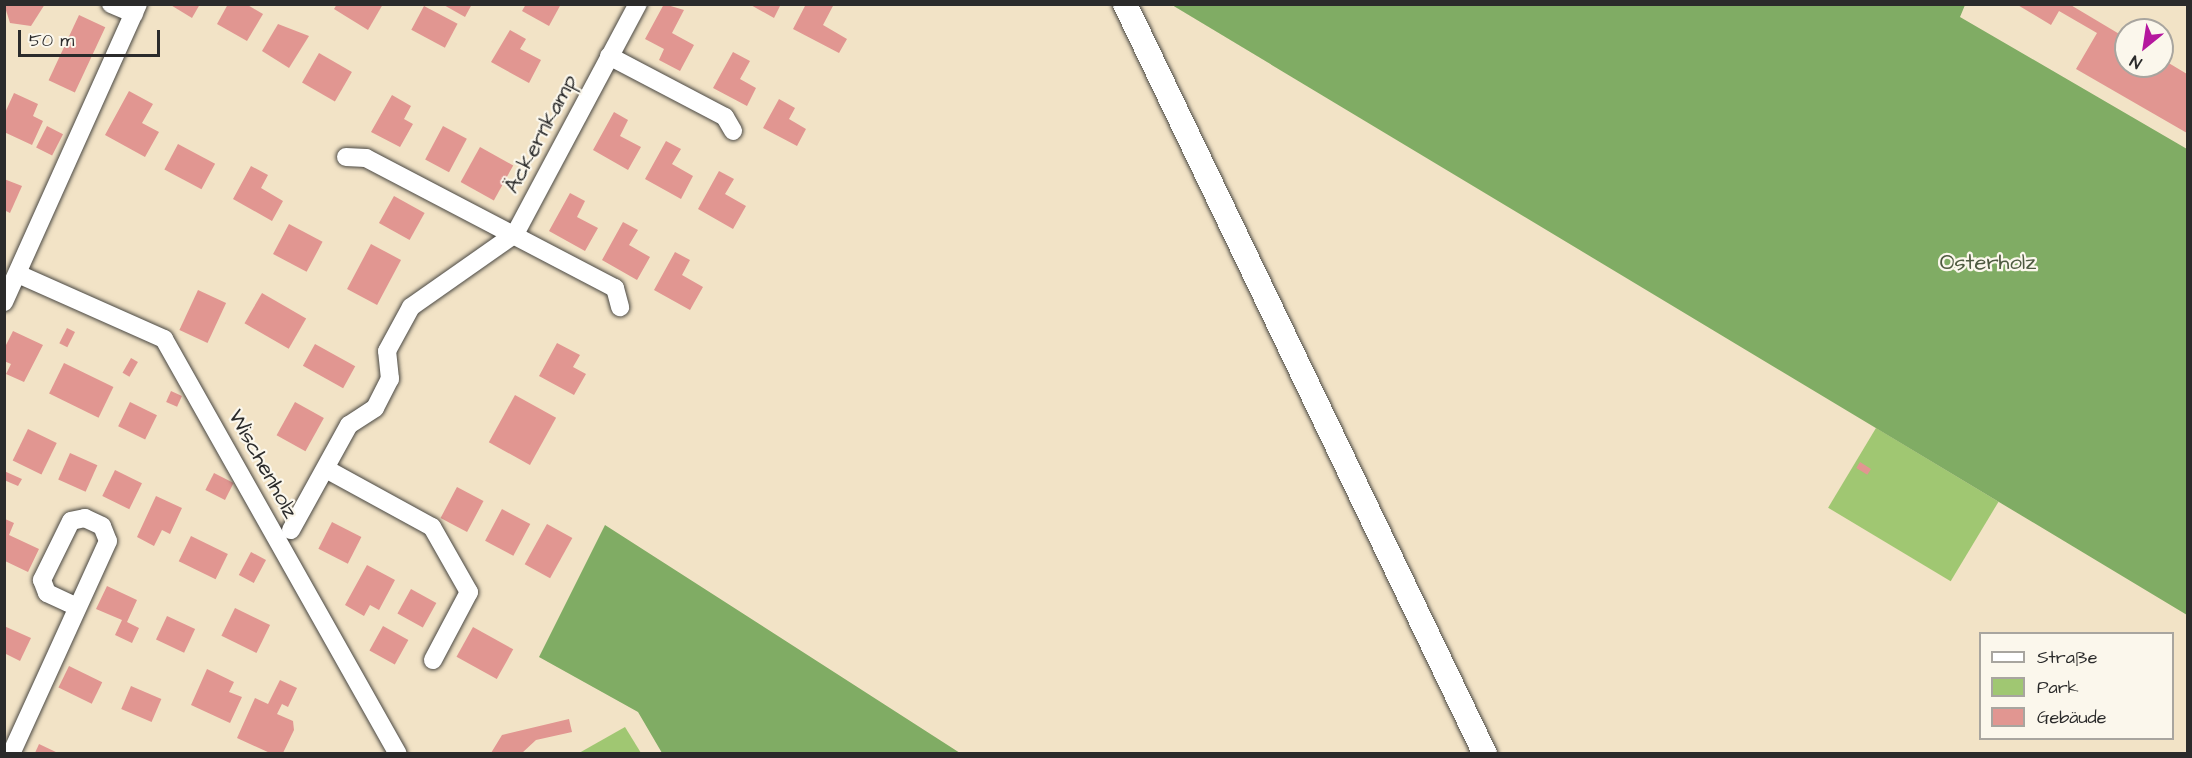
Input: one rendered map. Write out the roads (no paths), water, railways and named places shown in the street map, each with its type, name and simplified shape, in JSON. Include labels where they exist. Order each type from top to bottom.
[{"type":"main road","points":[[1125,4],[1485,753]]},
{"type":"street","points":[[4,302],[136,9],[111,4]]},
{"type":"street","name":"Äckernkamp","points":[[291,530],[349,425],[375,408],[390,379],[387,351],[411,307],[515,234],[638,4]]},
{"type":"street","points":[[609,56],[725,117],[733,131]]},
{"type":"street","points":[[346,157],[366,159],[515,234],[615,288],[620,307]]},
{"type":"street","name":"Wischenholz","points":[[18,274],[164,339],[398,753]]},
{"type":"street","points":[[326,469],[432,527],[470,592],[433,660]]},
{"type":"street","points":[[11,753],[108,541],[102,526],[86,518],[71,521],[42,580],[47,593],[77,607]]},
{"type":"park label","name":"Osterholz","points":[[1988,263]]}]
